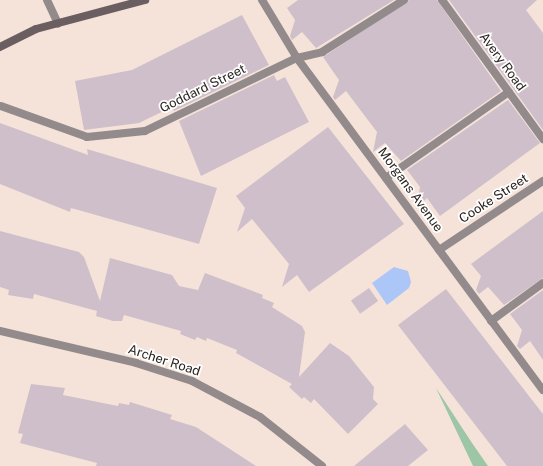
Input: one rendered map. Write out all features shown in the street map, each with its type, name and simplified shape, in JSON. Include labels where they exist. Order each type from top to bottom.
[{"type":"street","points":[[47,0],[58,24]]},
{"type":"street","points":[[0,47],[58,24],[145,0]]},
{"type":"street","name":"Morgans Avenue","points":[[262,0],[297,58],[543,390]]},
{"type":"street","name":"Goddard Street","points":[[1,106],[87,137],[145,131],[297,58],[322,52],[404,0]]},
{"type":"street","name":"Avery Road","points":[[442,0],[543,139]]},
{"type":"street","points":[[386,178],[509,92]]},
{"type":"street","name":"Cooke Street","points":[[439,250],[543,181]]},
{"type":"street","points":[[492,321],[543,283]]},
{"type":"street","name":"Archer Road","points":[[0,331],[136,363],[192,381],[260,417],[322,466]]},
{"type":"green space","points":[[436,388],[472,443],[488,466],[473,466]]},
{"type":"water","points":[[394,267],[408,271],[411,282],[409,288],[387,305],[372,283]]},
{"type":"building","points":[[298,0],[394,0],[316,48],[302,32],[292,40],[290,36],[295,20],[287,8]]},
{"type":"building","points":[[409,0],[437,0],[501,91],[401,161],[385,143],[373,152],[377,132],[346,91],[335,100],[333,97],[339,80],[323,57]]},
{"type":"building","points":[[449,0],[537,0],[526,10],[543,33],[543,130]]},
{"type":"building","points":[[242,15],[269,65],[174,111],[172,107],[139,123],[84,130],[75,81],[132,70]]},
{"type":"building","points":[[274,75],[277,81],[285,77],[309,122],[201,176],[179,121]]},
{"type":"building","points":[[508,100],[540,143],[440,216],[427,198],[416,209],[420,187],[407,170]]},
{"type":"building","points":[[0,123],[88,155],[87,149],[217,188],[199,244],[71,208],[70,212],[0,184]]},
{"type":"building","points":[[328,127],[404,224],[309,292],[297,275],[282,287],[289,264],[252,219],[237,232],[245,208],[236,196]]},
{"type":"building","points":[[543,211],[543,278],[504,305],[488,287],[479,294],[476,290],[481,276],[471,264]]},
{"type":"building","points":[[0,231],[79,252],[84,257],[100,301],[110,258],[172,275],[179,286],[198,290],[205,273],[263,295],[262,298],[274,303],[272,307],[302,326],[305,332],[299,377],[330,343],[349,356],[374,387],[373,399],[378,404],[348,434],[314,399],[311,403],[304,397],[302,399],[289,387],[292,384],[236,353],[237,350],[207,338],[206,341],[197,337],[195,340],[180,334],[181,331],[124,315],[122,321],[113,321],[96,316],[97,311],[34,294],[33,299],[8,295],[9,290],[0,287]]},
{"type":"building","points":[[369,288],[378,301],[360,314],[351,301]]},
{"type":"building","points":[[446,289],[543,414],[543,466],[507,466],[398,325]]},
{"type":"building","points":[[543,290],[543,360],[530,341],[520,349],[517,346],[522,330],[510,314]]},
{"type":"building","points":[[31,384],[65,388],[63,395],[118,406],[119,403],[129,405],[130,402],[172,415],[170,419],[196,427],[256,466],[96,466],[97,463],[20,443],[23,434],[18,433]]},
{"type":"building","points":[[405,424],[428,450],[408,466],[354,466]]}]
